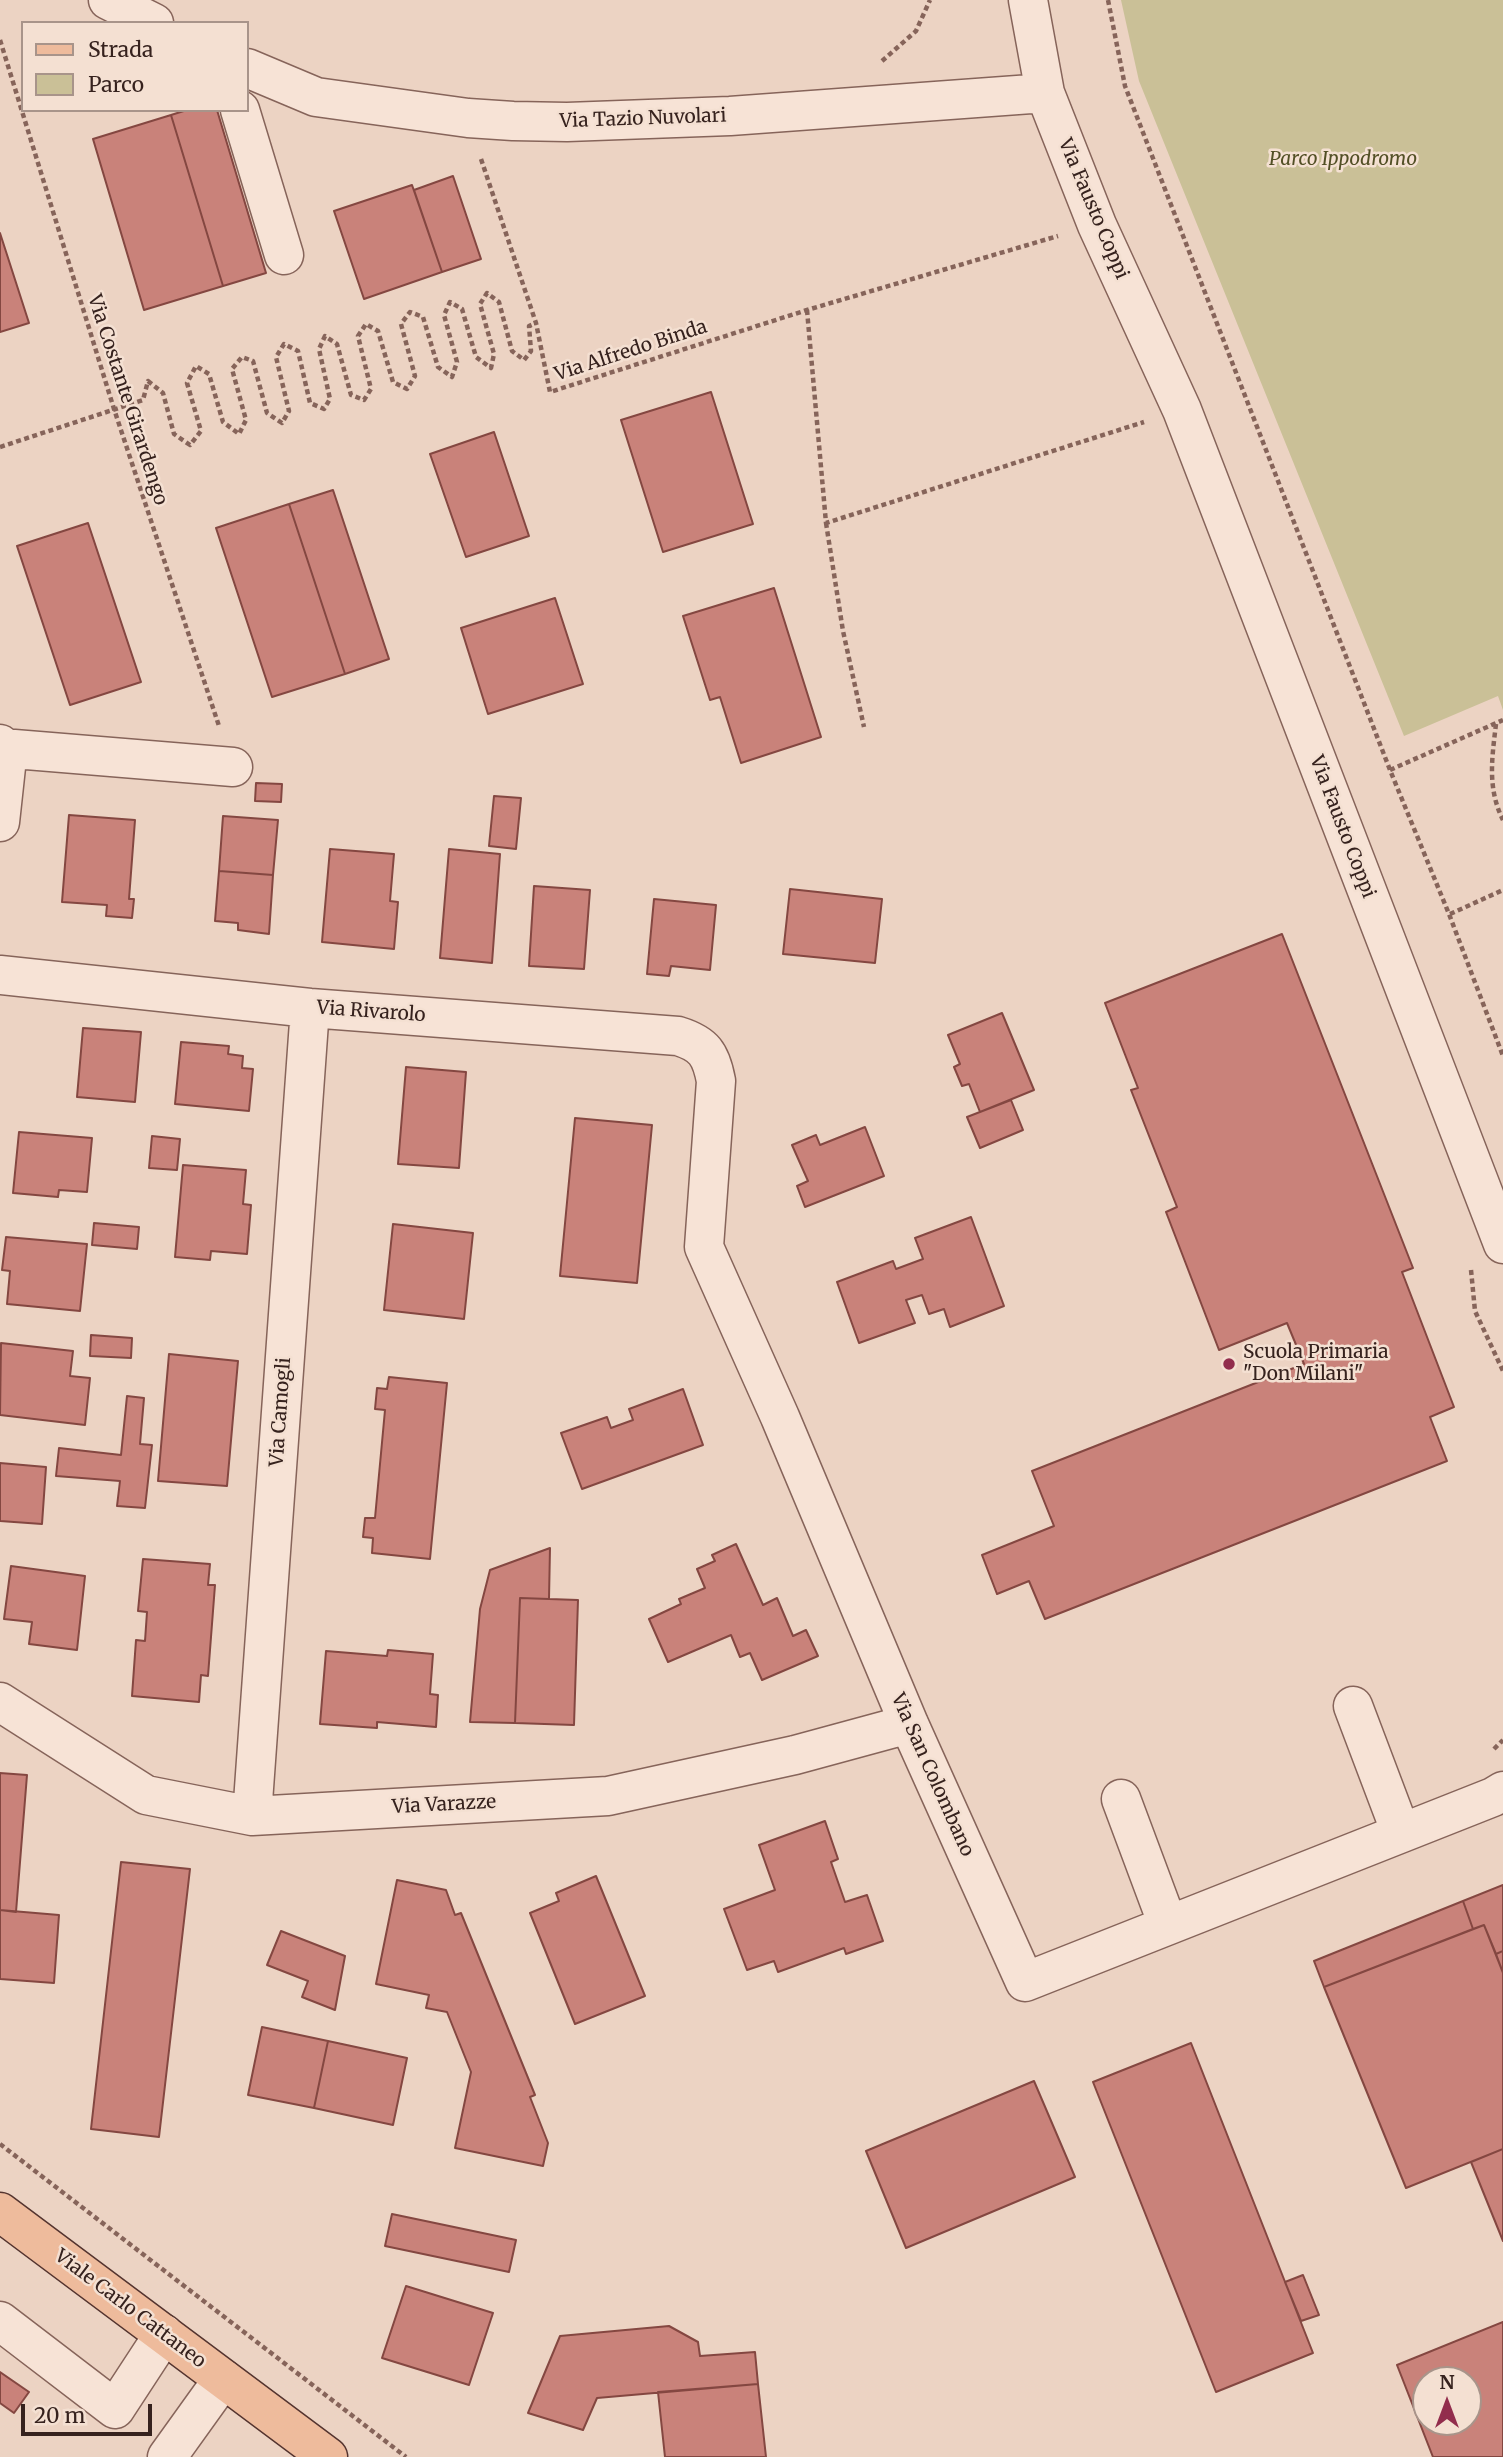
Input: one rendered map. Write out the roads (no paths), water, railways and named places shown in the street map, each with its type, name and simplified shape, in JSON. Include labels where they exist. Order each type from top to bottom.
[{"type":"main road","name":"Viale Carlo Cattaneo","points":[[3,2219],[223,2379],[306,2451]]},
{"type":"street","points":[[108,0],[150,21]]},
{"type":"street","name":"Via Fausto Coppi","points":[[1028,0],[1045,93],[1097,225],[1182,410],[1503,1244]]},
{"type":"street","name":"Via Tazio Nuvolari","points":[[248,68],[316,97],[468,118],[568,122],[730,116],[1045,93]]},
{"type":"street","points":[[241,112],[284,255]]},
{"type":"street","points":[[0,822],[6,767],[1,746],[233,767]]},
{"type":"street","name":"Via Rivarolo","points":[[0,975],[310,1008],[678,1036],[695,1041],[704,1049],[713,1064],[716,1081]]},
{"type":"street","name":"Via Camogli","points":[[252,1816],[310,1008]]},
{"type":"street","name":"Via San Colombano","points":[[716,1081],[704,1247],[780,1418],[909,1724],[1025,1982],[1503,1791]]},
{"type":"street","name":"Via Varazze","points":[[0,1702],[146,1795],[252,1816],[608,1796],[795,1755],[909,1724]]},
{"type":"street","points":[[1353,1706],[1401,1833]]},
{"type":"street","points":[[1121,1799],[1168,1925]]},
{"type":"street","points":[[0,2321],[115,2409],[164,2334]]},
{"type":"street","points":[[167,2457],[223,2379]]},
{"type":"place","name":"Scuola Primaria \"Don Milani\"","points":[[1229,1364]]},
{"type":"park label","name":"Parco Ippodromo","points":[[1343,160]]}]
